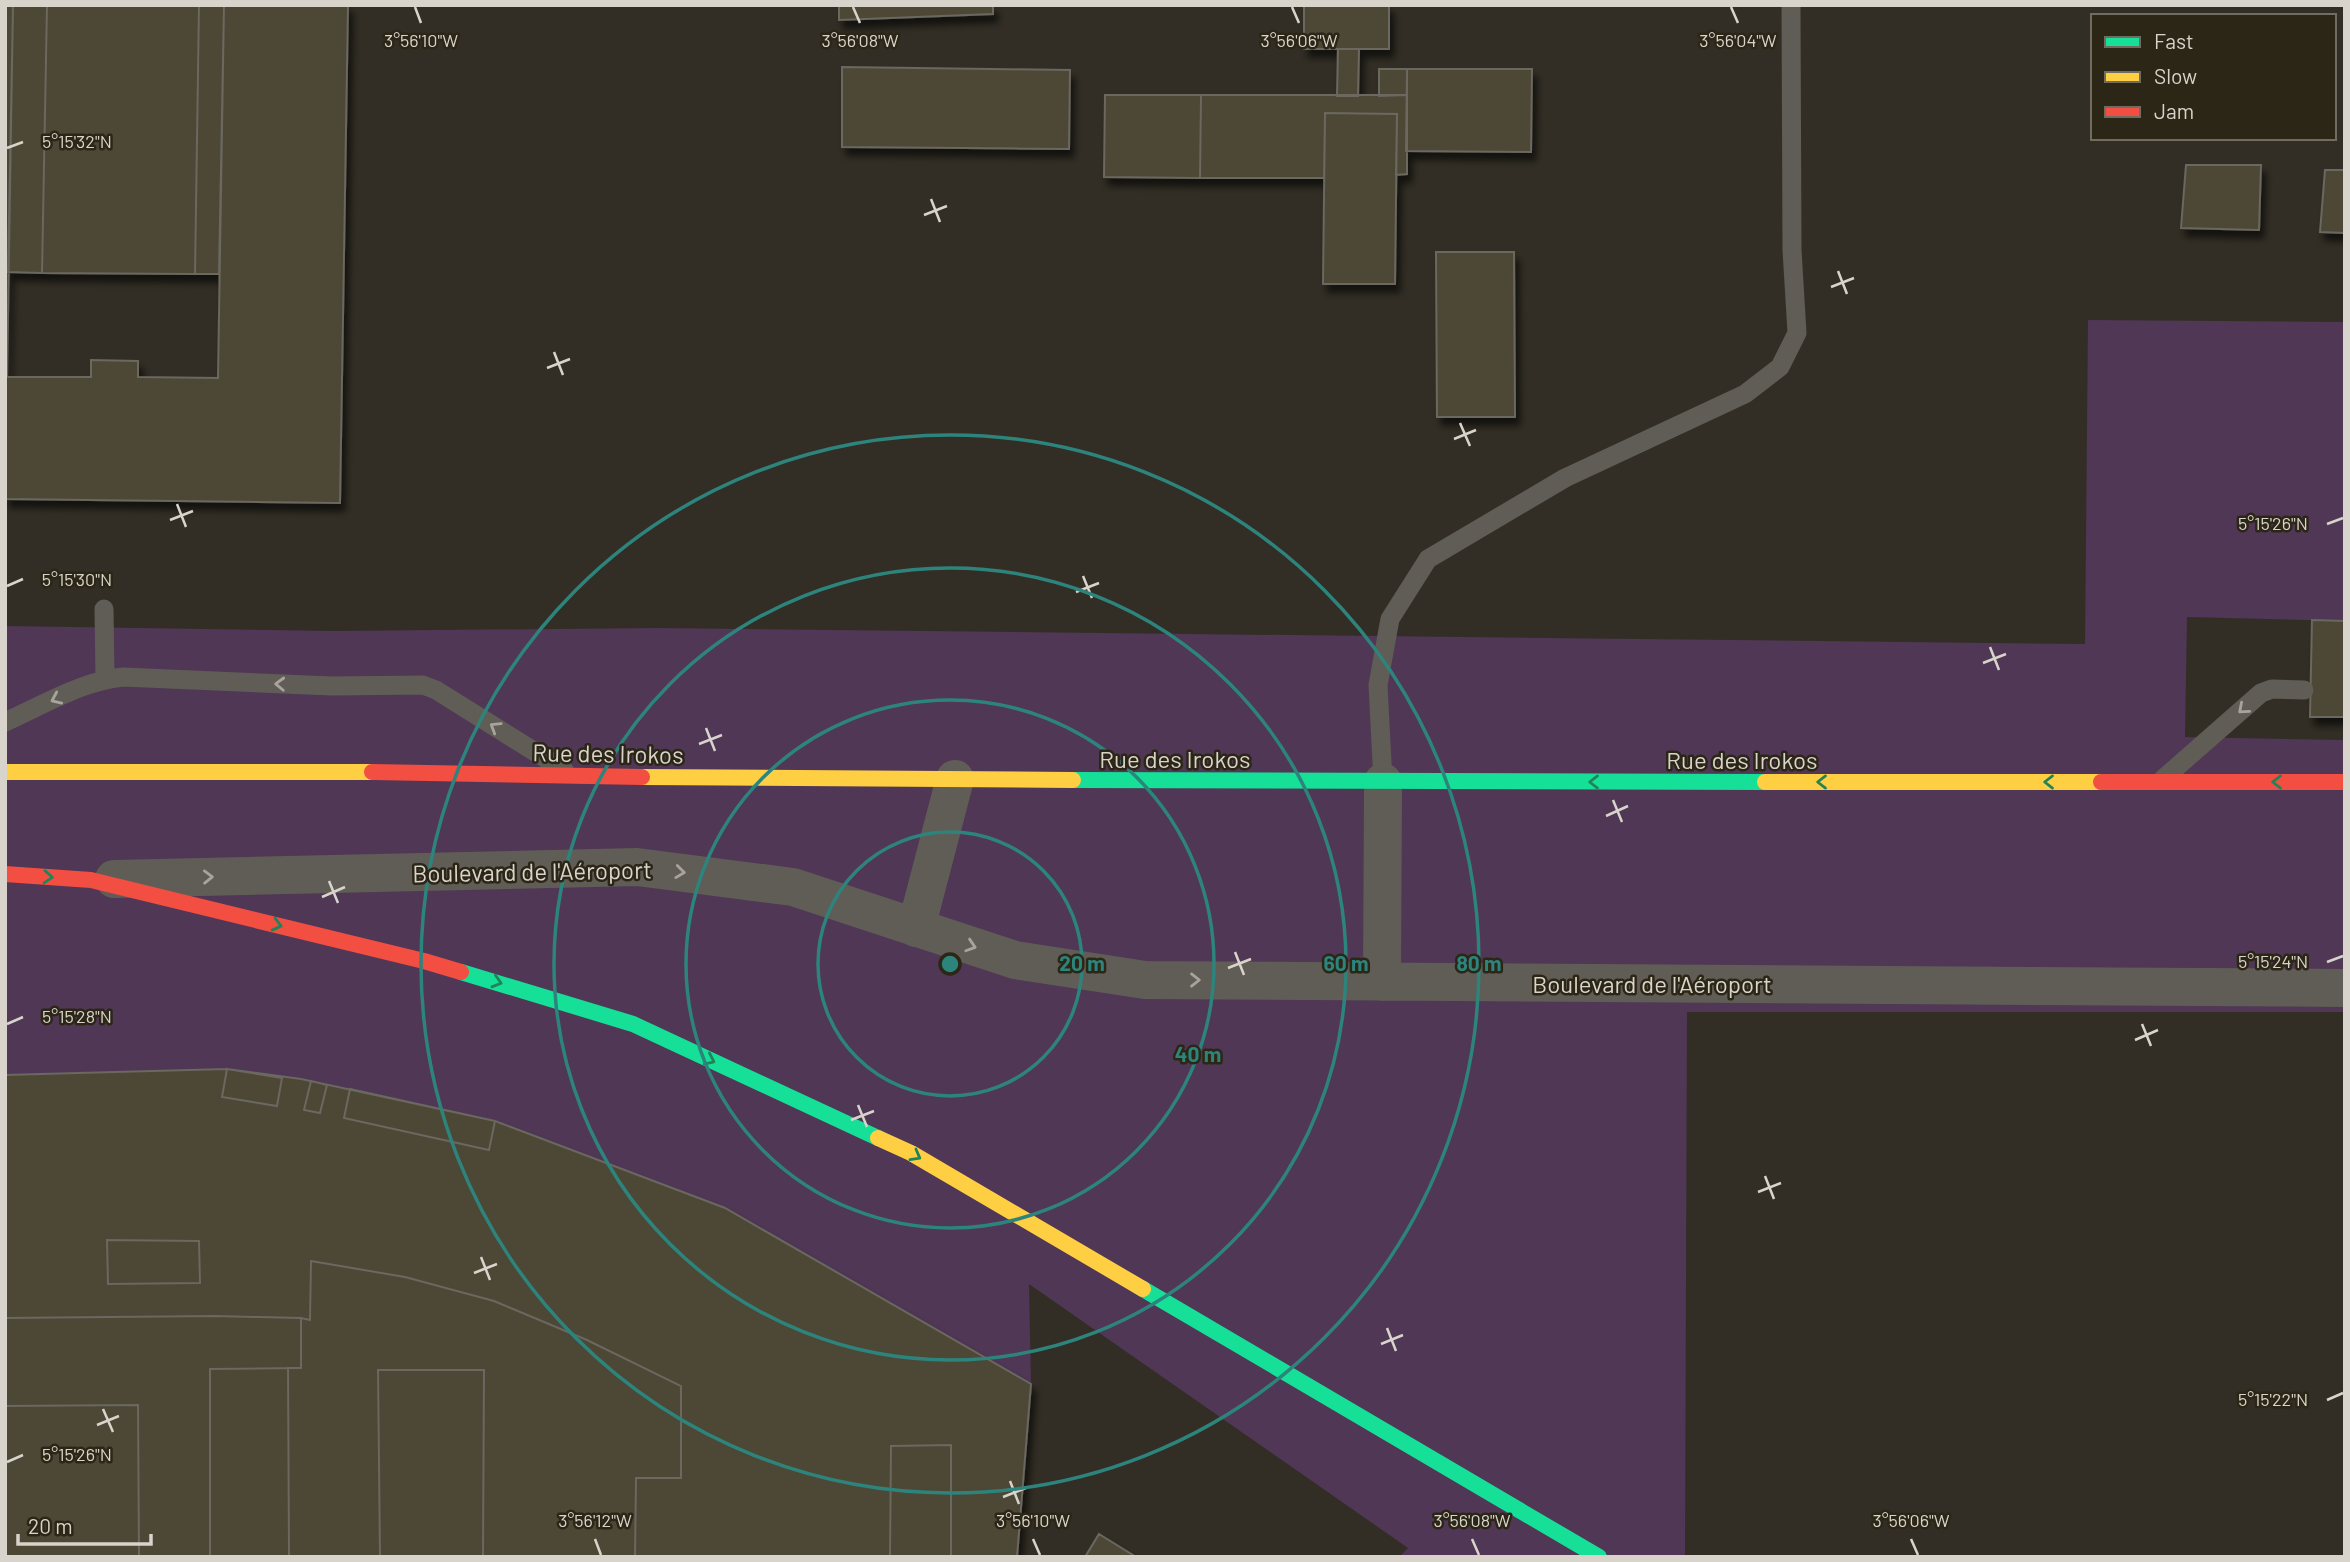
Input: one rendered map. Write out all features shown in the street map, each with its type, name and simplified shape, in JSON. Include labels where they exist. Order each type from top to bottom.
[{"type":"main road","name":"Rue des Irokos","points":[[5,772],[395,772],[574,776],[1383,782],[2345,782]]},
{"type":"main road","points":[[5,874],[91,880],[424,961],[633,1024],[911,1153],[1599,1557]]},
{"type":"street","points":[[916,928],[955,779]]},
{"type":"street","points":[[1382,982],[1383,782]]},
{"type":"street","name":"Boulevard de l'Aéroport","points":[[91,880],[637,867],[793,887],[1015,960],[1145,980],[2345,988]]},
{"type":"lane","points":[[1383,782],[1378,685],[1390,619],[1428,559],[1565,478],[1745,394],[1780,367],[1797,334],[1792,250],[1791,5]]},
{"type":"lane","points":[[104,609],[106,679]]},
{"type":"lane","points":[[5,722],[106,679],[123,677],[332,686],[423,685],[436,690],[574,776]]},
{"type":"lane","points":[[2159,782],[2261,693],[2272,689],[2304,690]]},
{"type":"shaded area","points":[[2088,320],[2345,322],[2345,621],[2187,617],[2185,737],[2345,740],[2345,1012],[1687,1012],[1685,1557],[1399,1557],[1408,1548],[1029,1284],[1031,1384],[725,1208],[495,1121],[301,1079],[5,1075],[5,626],[333,631],[659,628],[2085,644]]},
{"type":"building","points":[[5,5],[13,5],[7,377],[91,377],[91,360],[138,361],[138,377],[218,378],[224,5],[348,5],[340,503],[5,499]]},
{"type":"building","points":[[13,5],[47,5],[42,273],[8,272]]},
{"type":"building","points":[[47,5],[199,5],[195,274],[42,273]]},
{"type":"building","points":[[199,5],[224,5],[219,274],[195,274]]},
{"type":"building","points":[[839,5],[993,5],[993,14],[839,20]]},
{"type":"building","points":[[1304,5],[1389,5],[1389,49],[1304,49]]},
{"type":"building","points":[[1338,49],[1359,49],[1358,96],[1337,96]]},
{"type":"building","points":[[842,67],[1070,70],[1069,149],[842,147]]},
{"type":"building","points":[[1379,69],[1407,69],[1407,95],[1379,96]]},
{"type":"building","points":[[1407,69],[1532,69],[1531,152],[1406,151]]},
{"type":"building","points":[[1105,95],[1201,95],[1200,178],[1104,177]]},
{"type":"building","points":[[1201,95],[1407,95],[1407,174],[1396,175],[1397,114],[1325,113],[1324,178],[1200,178]]},
{"type":"building","points":[[1325,113],[1397,114],[1395,284],[1323,284]]},
{"type":"building","points":[[2186,165],[2261,165],[2259,230],[2181,228]]},
{"type":"building","points":[[2325,170],[2345,170],[2345,233],[2320,232]]},
{"type":"building","points":[[1436,252],[1514,252],[1515,417],[1437,417]]},
{"type":"building","points":[[2312,620],[2345,621],[2345,717],[2310,717]]},
{"type":"building","points":[[227,1069],[301,1079],[495,1121],[725,1208],[1031,1384],[1017,1557],[5,1557],[5,1075]]},
{"type":"building","points":[[227,1069],[282,1078],[277,1106],[222,1097]]},
{"type":"building","points":[[311,1081],[327,1085],[320,1113],[304,1110]]},
{"type":"building","points":[[350,1089],[495,1121],[489,1150],[344,1118]]},
{"type":"building","points":[[107,1240],[199,1241],[200,1283],[108,1284]]},
{"type":"building","points":[[311,1261],[405,1277],[494,1301],[587,1340],[681,1386],[681,1478],[636,1478],[635,1557],[483,1557],[484,1370],[378,1370],[380,1557],[289,1557],[288,1368],[301,1368],[301,1318],[310,1320]]},
{"type":"building","points":[[5,1318],[301,1318],[301,1368],[210,1369],[210,1557],[139,1557],[138,1405],[5,1406]]},
{"type":"building","points":[[951,1445],[951,1557],[890,1557],[891,1446]]},
{"type":"building","points":[[1099,1534],[1136,1557],[1085,1557]]},
{"type":"traffic: fast","points":[[1073,780],[1765,782]]},
{"type":"traffic: fast","points":[[461,972],[633,1024],[878,1138]]},
{"type":"traffic: fast","points":[[1143,1289],[1599,1557]]},
{"type":"traffic: slow","points":[[5,772],[372,772]]},
{"type":"traffic: slow","points":[[642,777],[1073,780]]},
{"type":"traffic: slow","points":[[1765,782],[2101,782]]},
{"type":"traffic: slow","points":[[878,1138],[911,1153],[1143,1289]]},
{"type":"traffic: jam","points":[[372,772],[642,777]]},
{"type":"traffic: jam","points":[[2101,782],[2345,782]]},
{"type":"traffic: jam","points":[[5,874],[91,880],[461,972]]}]
